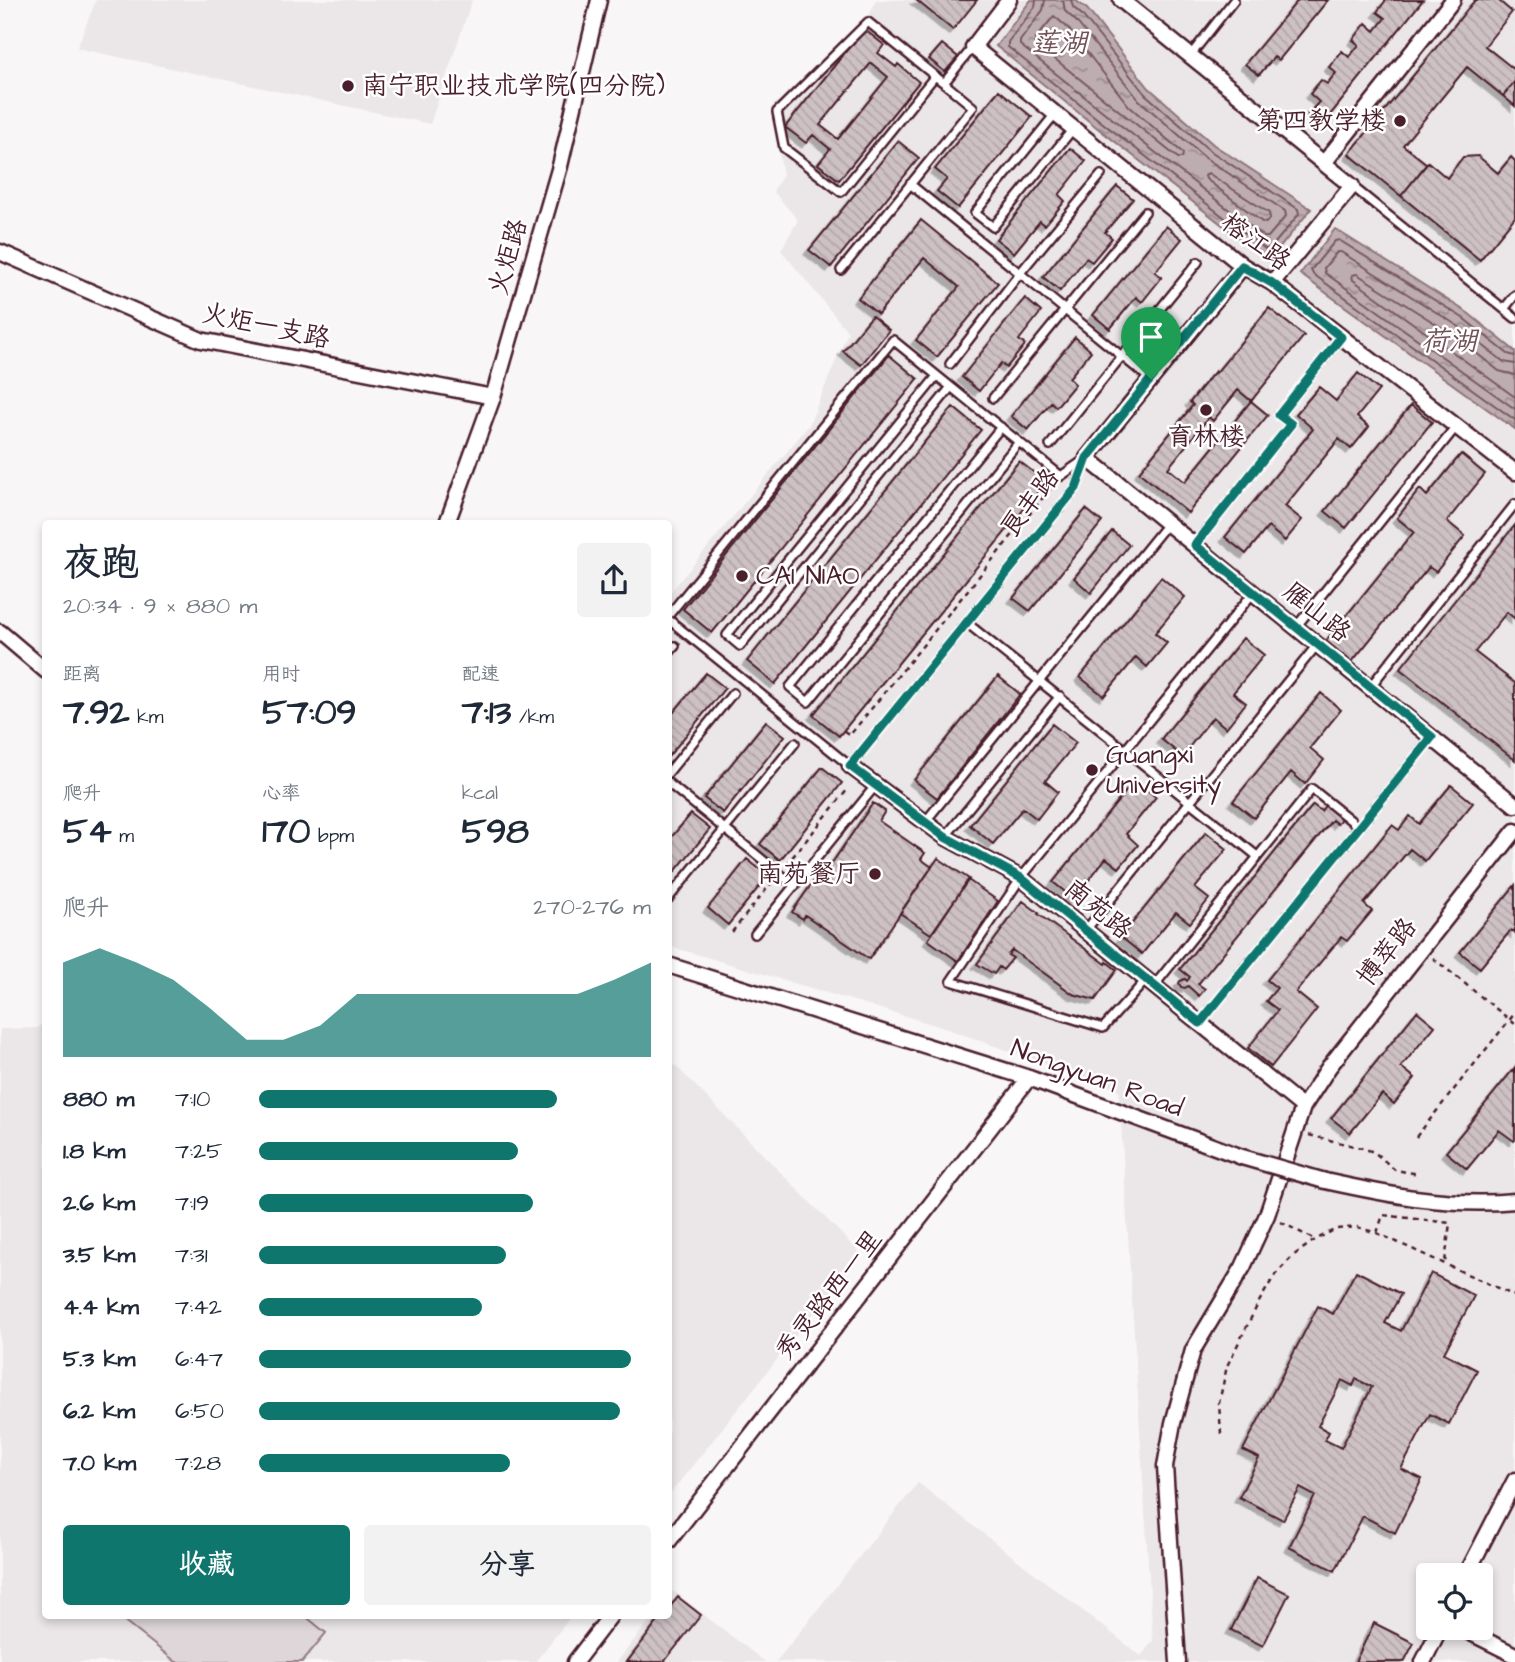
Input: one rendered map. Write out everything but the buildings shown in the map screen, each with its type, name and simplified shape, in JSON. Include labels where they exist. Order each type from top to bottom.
[{"type":"street","name":"火炬路","points":[[448,520],[493,397],[560,166],[599,0]]},
{"type":"street","points":[[973,47],[1009,0]]},
{"type":"street","points":[[1121,0],[1352,186],[1272,283]]},
{"type":"street","points":[[1324,163],[1453,0]]},
{"type":"street","name":"榕江路","points":[[973,47],[1242,266],[1272,283],[1515,472]]},
{"type":"street","name":"火炬一支路","points":[[0,253],[201,341],[493,397]]},
{"type":"street","name":"良丰路","points":[[1087,458],[1242,266]]},
{"type":"street","name":"雁山路","points":[[1087,458],[1515,805]]},
{"type":"street","points":[[0,632],[42,668]]},
{"type":"street","name":"南苑路","points":[[850,766],[945,837],[1021,878],[1303,1107]]},
{"type":"street","name":"博萃路","points":[[1178,1662],[1165,1466],[1173,1423],[1193,1350],[1243,1267],[1266,1215],[1303,1107],[1329,1067],[1515,831]]},
{"type":"street","name":"Nongyuan Road","points":[[672,966],[1029,1078],[1242,1157],[1325,1181],[1398,1197],[1462,1204],[1515,1201]]},
{"type":"street","name":"秀灵路西一里","points":[[672,1537],[1029,1078]]},
{"type":"street","points":[[1472,1563],[1515,1480]]},
{"type":"street","points":[[575,1662],[608,1619]]},
{"type":"street","points":[[1423,1662],[1434,1640]]},
{"type":"street","points":[[1485,1640],[1515,1655]]},
{"type":"lane","points":[[1190,56],[1234,0]]},
{"type":"lane","points":[[841,270],[973,107],[944,83],[868,22],[777,112],[784,148],[841,192],[935,76]]},
{"type":"lane","points":[[944,83],[973,47]]},
{"type":"lane","points":[[1055,114],[975,213],[993,228],[1073,129]]},
{"type":"lane","points":[[950,364],[1020,273],[1101,175]]},
{"type":"lane","points":[[910,184],[1151,379]]},
{"type":"lane","points":[[1352,186],[1515,318]]},
{"type":"lane","points":[[993,398],[1144,212]]},
{"type":"lane","points":[[1051,445],[1198,262]]},
{"type":"lane","points":[[1504,309],[1515,295]]},
{"type":"lane","points":[[1195,545],[1291,424],[1279,415],[1341,337]]},
{"type":"lane","points":[[672,613],[893,340],[1060,476],[1087,458]]},
{"type":"lane","points":[[937,376],[727,635],[733,641],[740,646],[951,387]]},
{"type":"lane","points":[[1296,627],[1456,426]]},
{"type":"lane","points":[[1001,427],[790,687],[808,702],[1019,442]]},
{"type":"lane","name":"良丰路","points":[[850,766],[1076,488],[1087,458]]},
{"type":"lane","points":[[1370,687],[1515,504]]},
{"type":"lane","points":[[925,822],[1168,523]]},
{"type":"lane","points":[[1253,592],[1021,878],[951,981],[1104,1028],[1150,983],[1312,789],[1359,827]]},
{"type":"lane","points":[[672,621],[850,766]]},
{"type":"lane","points":[[967,622],[1257,856]]},
{"type":"lane","points":[[1086,931],[1317,645]]},
{"type":"lane","points":[[672,649],[675,646]]},
{"type":"lane","points":[[672,768],[733,693]]},
{"type":"lane","points":[[945,837],[1060,696]]},
{"type":"lane","points":[[1200,1023],[1432,737]]},
{"type":"lane","points":[[672,894],[795,743]]},
{"type":"lane","points":[[755,934],[876,785]]},
{"type":"lane","points":[[672,786],[795,886]]},
{"type":"path","points":[[844,731],[850,735],[1060,476]]},
{"type":"path","points":[[732,932],[848,789]]},
{"type":"path","points":[[1421,948],[1515,1024]]},
{"type":"path","points":[[1416,1137],[1515,1013]]},
{"type":"path","points":[[1294,1132],[1362,1148],[1374,1153],[1395,1170],[1419,1174]]},
{"type":"path","points":[[1266,1215],[1315,1240]]},
{"type":"path","points":[[1377,1233],[1383,1215],[1450,1223],[1445,1264]]},
{"type":"path","points":[[1221,1434],[1219,1403],[1227,1366],[1260,1300],[1275,1275],[1294,1255],[1336,1229],[1357,1227],[1377,1233],[1515,1296]]},
{"type":"shaded area","name":"南宁职业技术学院(四分院)","points":[[96,0],[472,0],[430,124],[77,48]]},
{"type":"shaded area","name":"Guangxi University","points":[[876,0],[1515,0],[1515,1662],[776,1662],[918,1483],[1141,1656],[1153,1641],[1119,1090],[942,1027],[672,947],[672,590],[809,425],[848,332],[781,250],[798,220],[773,191],[783,175],[771,108],[871,12]]},
{"type":"shaded area","points":[[42,1023],[42,1619],[569,1619],[535,1662],[0,1662],[0,1029],[38,1028]]},
{"type":"shaded area","points":[[672,1062],[861,1254],[672,1491]]},
{"type":"shaded area","points":[[672,1592],[765,1662],[617,1662],[651,1619],[672,1619]]},
{"type":"shaded area","points":[[122,1619],[309,1619],[326,1633],[302,1662],[176,1662]]},
{"type":"water","name":"莲湖","points":[[1031,0],[1075,0],[1087,9],[1149,88],[1214,145],[1311,209],[1269,261],[996,46]]},
{"type":"water","name":"荷湖","points":[[1335,229],[1468,313],[1515,351],[1515,429],[1300,274]]},
{"type":"place","name":"南宁职业技术学院(四分院)","points":[[348,86]]},
{"type":"place","name":"第四教学楼","points":[[1400,121]]},
{"type":"place","name":"育林楼","points":[[1206,410]]},
{"type":"place","name":"CAI NIAO","points":[[742,576]]},
{"type":"place","name":"Guangxi University","points":[[1092,770]]},
{"type":"place","name":"南苑餐厅","points":[[875,874]]},
{"type":"route","points":[[1242,266],[1272,283],[1341,337],[1279,415],[1291,424],[1195,545],[1432,737],[1200,1023],[1021,878],[945,837],[850,766],[1076,488],[1087,458],[1151,379],[1242,266]]}]
